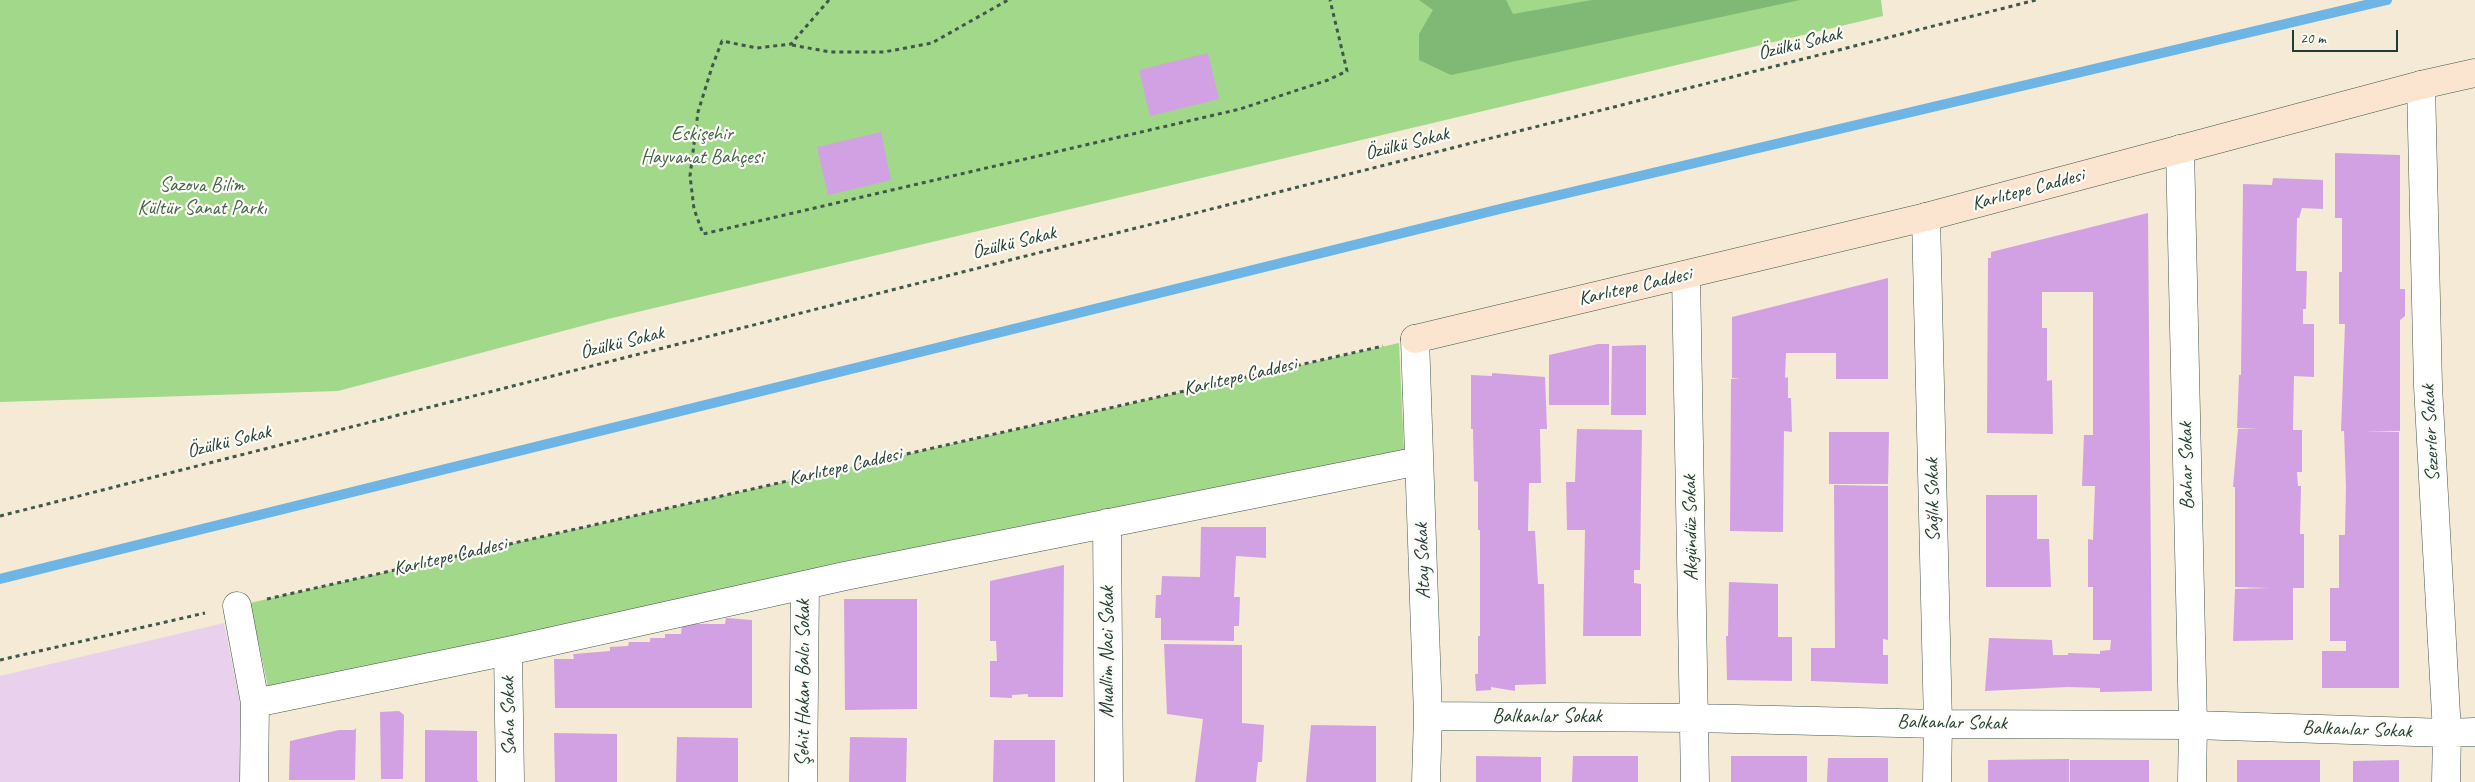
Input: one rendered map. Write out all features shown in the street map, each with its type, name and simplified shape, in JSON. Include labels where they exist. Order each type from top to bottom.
[{"type":"street","name":"Karlıtepe Caddesi","points":[[1415,339],[1926,217],[2421,85],[2475,73]]},
{"type":"street","name":"Sezerler Sokak","points":[[2421,85],[2428,386],[2447,733],[2446,782]]},
{"type":"street","name":"Bahar Sokak","points":[[2180,149],[2193,725],[2192,782]]},
{"type":"street","name":"Sağlık Sokak","points":[[1926,217],[1938,724],[1937,782]]},
{"type":"street","name":"Akgündüz Sokak","points":[[1686,275],[1696,718],[1695,782]]},
{"type":"street","name":"Atay Sokak","points":[[1415,339],[1428,716],[1426,782]]},
{"type":"street","points":[[255,703],[508,651],[805,584],[1419,461]]},
{"type":"street","name":"Muallim Naci Sokak","points":[[1107,523],[1109,782]]},
{"type":"street","name":"Şehit Hakan Balcı Sokak","points":[[803,782],[805,584]]},
{"type":"street","points":[[237,606],[255,703],[254,782]]},
{"type":"street","name":"Saha Sokak","points":[[508,651],[510,782]]},
{"type":"street","name":"Balkanlar Sokak","points":[[1428,716],[1696,718],[1938,724],[2193,725],[2447,733],[2475,732]]},
{"type":"path","points":[[791,44],[828,0]]},
{"type":"path","points":[[1008,0],[932,43],[884,52],[830,52],[791,44],[758,48],[722,41],[698,112],[690,176],[694,209],[702,234],[1240,109],[1328,80],[1348,71],[1330,0]]},
{"type":"path","name":"Özülkü Sokak","points":[[0,516],[2036,0]]},
{"type":"path","name":"Karlıtepe Caddesi","points":[[0,660],[1326,357],[1415,339]]},
{"type":"shaded area","points":[[224,623],[241,708],[240,782],[0,782],[0,676]]},
{"type":"green space","name":"Sazova Bilim Kültür Sanat Parkı","points":[[0,0],[1881,0],[1883,16],[608,319],[338,391],[0,402]]},
{"type":"green space","points":[[1419,0],[1506,0],[1513,14],[1592,0],[1800,0],[1451,75],[1419,60],[1419,34],[1433,10]]},
{"type":"green space","points":[[1399,343],[1404,451],[268,687],[250,603]]},
{"type":"building","points":[[1208,53],[1219,99],[1150,116],[1139,70]]},
{"type":"building","points":[[881,132],[891,180],[828,195],[817,147]]},
{"type":"building","points":[[2335,153],[2400,155],[2400,289],[2405,289],[2405,316],[2400,320],[2400,431],[2364,432],[2399,432],[2399,688],[2322,688],[2322,651],[2346,651],[2346,641],[2330,641],[2330,588],[2339,588],[2339,535],[2345,535],[2346,487],[2344,431],[2341,431],[2345,324],[2339,324],[2339,272],[2342,272],[2342,218],[2335,218]]},
{"type":"building","points":[[2273,178],[2323,180],[2323,209],[2302,208],[2299,218],[2297,218],[2296,271],[2307,271],[2306,309],[2303,309],[2303,324],[2314,324],[2314,377],[2294,376],[2293,430],[2302,430],[2302,472],[2297,472],[2298,486],[2301,486],[2300,534],[2304,534],[2304,588],[2293,588],[2293,640],[2233,641],[2235,589],[2269,588],[2235,587],[2235,487],[2233,487],[2238,429],[2257,429],[2237,428],[2239,375],[2241,375],[2243,184],[2272,185]]},
{"type":"building","points":[[2148,213],[2152,691],[2100,692],[2100,688],[2068,687],[1985,691],[1989,638],[2052,640],[2053,655],[2068,655],[2068,653],[2100,654],[2100,651],[2110,650],[2111,640],[2093,640],[2093,587],[2088,587],[2088,539],[2093,540],[2095,486],[2082,486],[2084,435],[2093,435],[2093,292],[2042,292],[2042,328],[2047,328],[2047,381],[2052,380],[2053,434],[1987,433],[1988,258],[1991,258],[1991,252]]},
{"type":"building","points":[[1888,278],[1888,379],[1836,379],[1836,353],[1786,353],[1785,378],[1788,377],[1788,398],[1791,398],[1792,432],[1784,431],[1783,532],[1730,531],[1731,379],[1740,379],[1732,378],[1732,317]]},
{"type":"building","points":[[1598,344],[1609,344],[1609,405],[1549,405],[1549,355]]},
{"type":"building","points":[[1646,345],[1646,415],[1611,415],[1612,346]]},
{"type":"building","points":[[1492,373],[1545,377],[1547,429],[1540,429],[1541,483],[1529,483],[1528,531],[1535,531],[1538,584],[1544,584],[1546,684],[1515,685],[1515,691],[1491,687],[1491,690],[1476,691],[1475,674],[1478,674],[1478,636],[1480,636],[1480,530],[1478,530],[1478,482],[1474,481],[1473,429],[1471,429],[1471,375],[1492,376]]},
{"type":"building","points":[[1577,429],[1642,430],[1640,570],[1634,570],[1634,583],[1641,584],[1641,636],[1583,636],[1585,530],[1567,530],[1566,482],[1575,482]]},
{"type":"building","points":[[1829,432],[1889,432],[1888,484],[1829,484]]},
{"type":"building","points":[[1834,485],[1888,486],[1888,640],[1883,639],[1883,655],[1888,655],[1888,684],[1811,681],[1811,648],[1835,648]]},
{"type":"building","points":[[1986,495],[2037,495],[2037,539],[2049,539],[2051,587],[1986,587]]},
{"type":"building","points":[[1201,527],[1266,527],[1266,558],[1236,556],[1234,597],[1240,597],[1239,626],[1234,626],[1234,641],[1161,640],[1161,618],[1155,618],[1156,595],[1161,595],[1162,576],[1200,577]]},
{"type":"building","points":[[1064,565],[1063,697],[1028,697],[1028,694],[1012,695],[1012,698],[990,697],[990,661],[997,661],[996,641],[990,641],[990,581]]},
{"type":"building","points":[[1729,582],[1778,584],[1778,637],[1792,637],[1792,681],[1727,680],[1726,636],[1728,636]]},
{"type":"building","points":[[844,599],[917,599],[917,709],[845,710]]},
{"type":"building","points":[[726,618],[752,620],[752,708],[555,708],[554,659],[574,659],[573,654],[610,651],[610,647],[628,646],[629,642],[650,642],[650,638],[665,638],[665,634],[681,634],[682,624],[725,624]]},
{"type":"building","points":[[1164,644],[1242,645],[1242,723],[1264,725],[1262,762],[1258,762],[1256,782],[1195,782],[1203,719],[1167,714]]},
{"type":"building","points":[[399,711],[404,715],[403,779],[381,779],[380,712]]},
{"type":"building","points":[[1311,725],[1376,726],[1376,782],[1306,782]]},
{"type":"building","points":[[356,728],[355,780],[289,780],[290,741],[339,730],[354,730]]},
{"type":"building","points":[[425,730],[477,731],[477,780],[479,782],[425,782]]},
{"type":"building","points":[[554,733],[617,734],[617,782],[555,782]]},
{"type":"building","points":[[677,737],[738,738],[738,782],[676,782]]},
{"type":"building","points":[[850,737],[907,738],[906,782],[849,782]]},
{"type":"building","points":[[994,740],[1055,740],[1055,782],[993,782]]},
{"type":"building","points":[[1476,756],[1541,757],[1541,782],[1476,782]]},
{"type":"building","points":[[1573,756],[1638,756],[1638,782],[1572,782]]},
{"type":"building","points":[[1731,756],[1807,756],[1807,782],[1731,782]]},
{"type":"building","points":[[1828,758],[1888,758],[1888,782],[1827,782]]},
{"type":"building","points":[[2069,759],[2069,782],[1988,782],[1988,760]]},
{"type":"building","points":[[2070,760],[2149,760],[2149,782],[2070,782]]},
{"type":"building","points":[[2237,760],[2320,760],[2320,782],[2237,782]]},
{"type":"building","points":[[2399,760],[2399,782],[2353,782],[2353,761]]},
{"type":"waterway","points":[[0,579],[1504,208],[2387,0]]},
{"type":"park label","name":"Eskişehir Hayvanat Bahçesi","points":[[702,146]]}]
